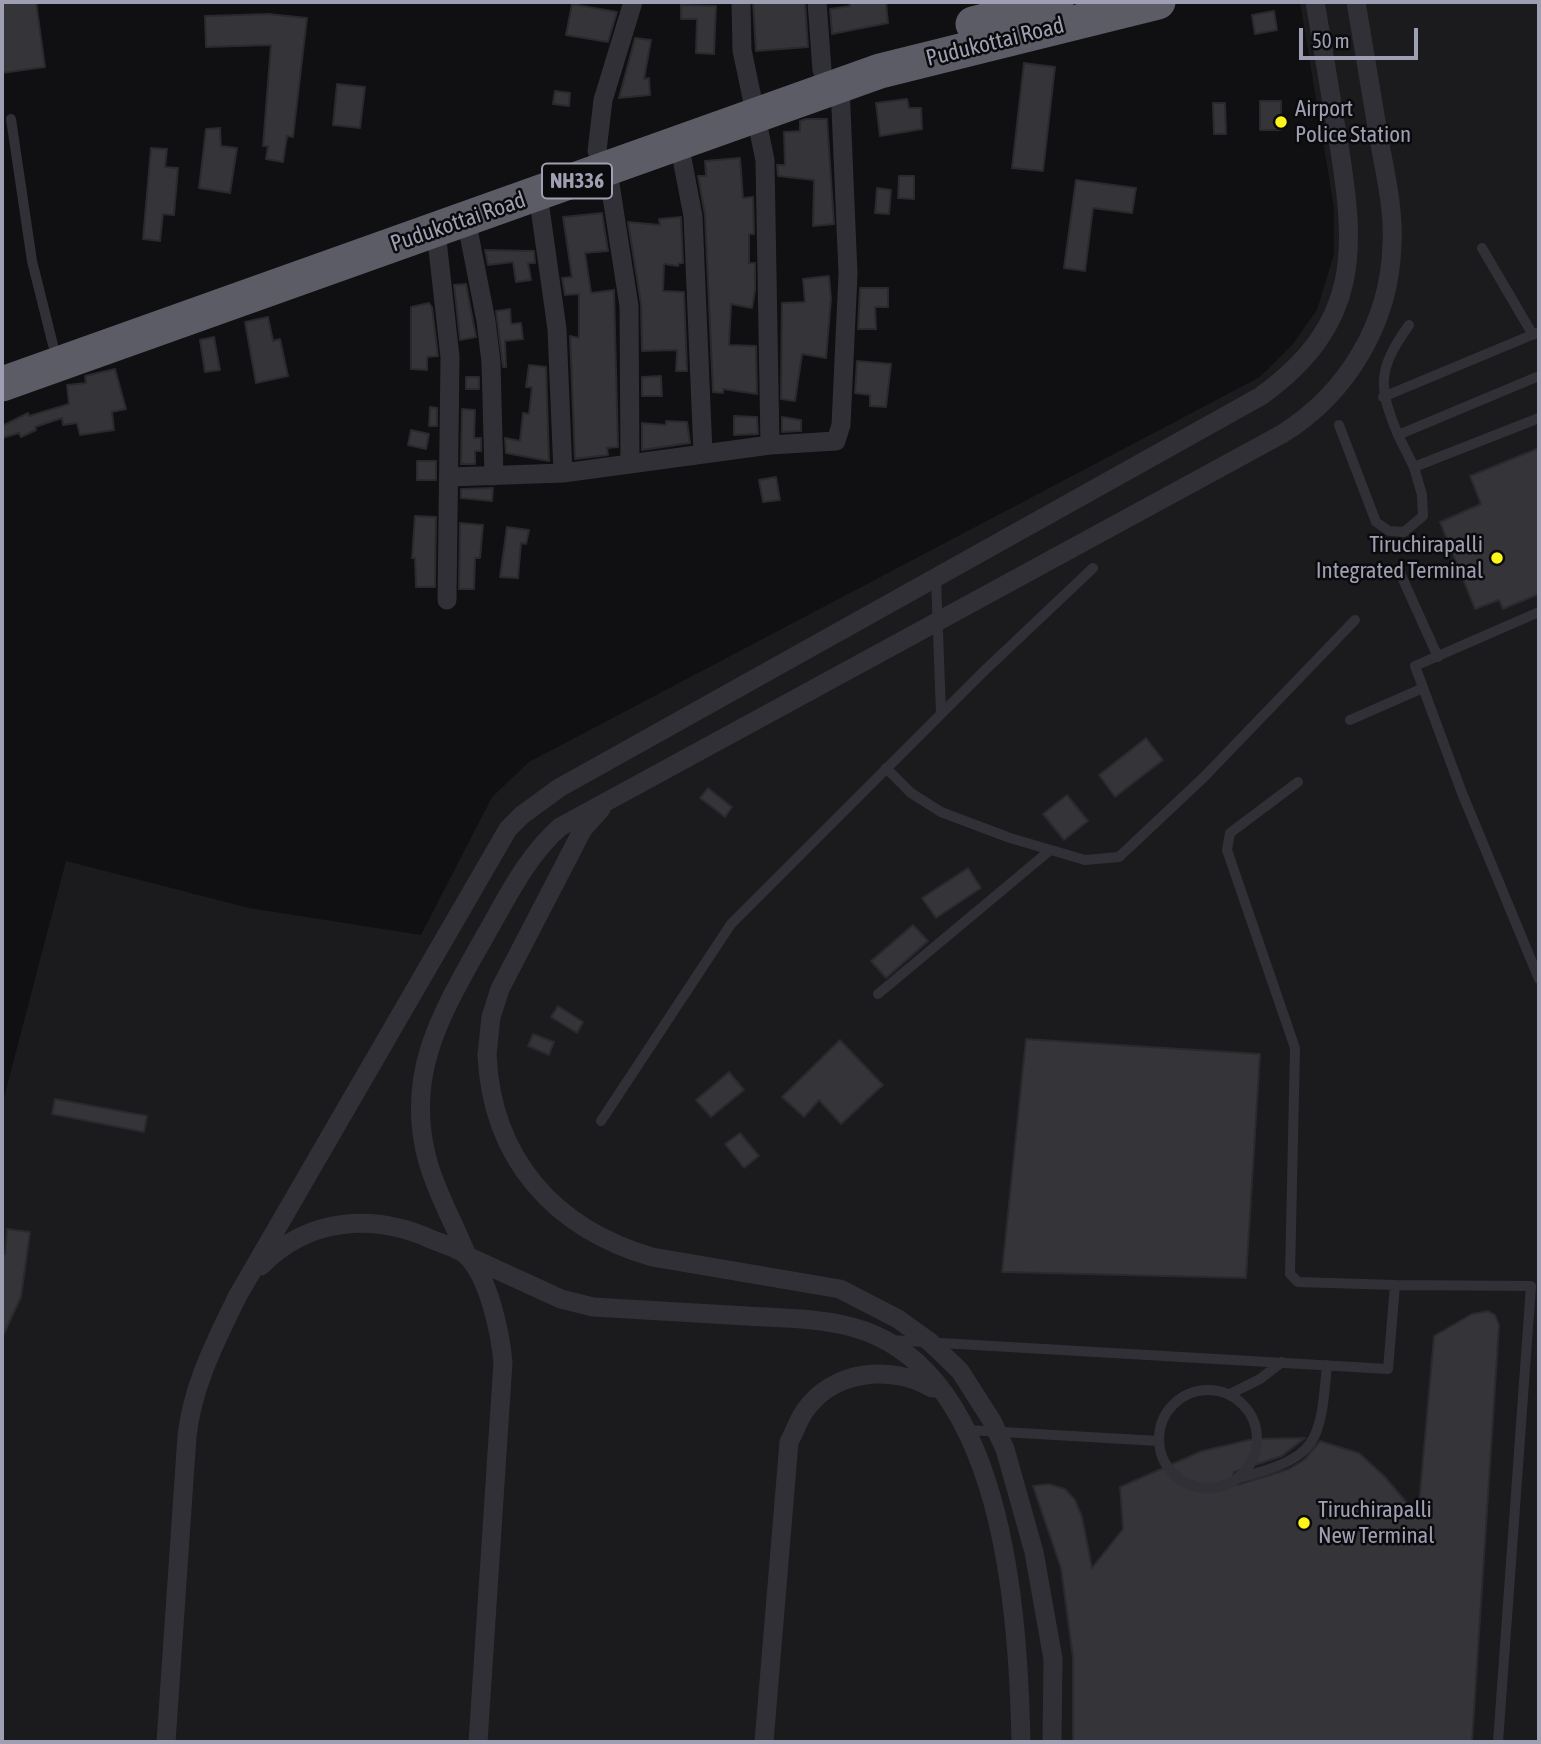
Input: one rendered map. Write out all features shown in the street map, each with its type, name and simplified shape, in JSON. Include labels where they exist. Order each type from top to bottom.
[{"type":"highway","name":"Pudukottai Road","points":[[831,78],[880,71],[1158,2]]},
{"type":"highway","name":"Pudukottai Road","points":[[2,363],[602,161],[754,103],[1041,4]]},
{"type":"highway","name":"Pudukottai Road","points":[[2,384],[538,194],[602,161],[679,143],[754,103]]},
{"type":"street","points":[[630,464],[629,306],[602,161],[603,100],[633,2]]},
{"type":"street","points":[[741,2],[742,50],[765,160],[771,445]]},
{"type":"street","points":[[449,477],[563,473],[771,445],[836,441],[841,425],[848,274],[831,78],[817,2]]},
{"type":"street","points":[[166,1742],[190,1412],[201,1371],[237,1297],[493,853],[522,815],[559,788],[1261,396],[1302,360],[1331,320],[1345,276],[1350,236],[1315,2]]},
{"type":"street","points":[[478,1742],[503,1362],[496,1318],[428,1163],[422,1131],[423,1076],[433,1033],[513,887],[541,844],[577,816],[1282,434],[1317,409],[1351,370],[1382,307],[1392,243],[1387,191],[1356,2]]},
{"type":"street","points":[[679,143],[693,216],[703,453]]},
{"type":"street","points":[[538,194],[556,329],[563,473]]},
{"type":"street","points":[[451,225],[486,321],[491,362],[494,476]]},
{"type":"street","points":[[447,600],[451,225]]},
{"type":"street","points":[[626,789],[597,812],[583,829],[500,989],[491,1017],[487,1055],[489,1089],[509,1147],[539,1191],[580,1225],[619,1246],[652,1257],[840,1289],[898,1319],[930,1342],[960,1371],[992,1421],[1005,1449],[1031,1540],[1053,1659],[1052,1742]]},
{"type":"street","points":[[237,1297],[262,1264],[280,1249],[318,1229],[361,1222],[405,1229],[561,1299],[593,1307],[816,1320],[853,1327],[885,1340],[914,1362],[945,1393],[965,1425]]},
{"type":"street","points":[[764,1742],[789,1442],[814,1400],[841,1381],[857,1376],[889,1373],[931,1387],[954,1407],[965,1425],[991,1496],[1015,1620],[1021,1742]]},
{"type":"lane","points":[[11,119],[32,261],[53,345]]},
{"type":"lane","points":[[1383,397],[1536,334],[1482,248]]},
{"type":"lane","points":[[1339,425],[1376,522],[1389,531],[1404,532],[1423,516],[1422,495],[1414,467],[1383,397],[1389,360],[1409,325]]},
{"type":"lane","points":[[1398,435],[1539,376]]},
{"type":"lane","points":[[1414,467],[1539,418]]},
{"type":"lane","points":[[601,1121],[731,924],[941,713],[1094,568]]},
{"type":"lane","points":[[1400,573],[1438,657]]},
{"type":"lane","points":[[936,578],[941,713]]},
{"type":"lane","points":[[1539,612],[1415,666],[1462,793],[1539,979]]},
{"type":"lane","points":[[886,768],[911,793],[941,812],[1048,852],[1098,860],[1119,857],[1129,851],[1355,620]]},
{"type":"lane","points":[[1350,720],[1423,688]]},
{"type":"lane","points":[[1298,782],[1230,833],[1227,849],[1295,1048],[1290,1273],[1298,1282],[1531,1286],[1499,1742]]},
{"type":"lane","points":[[878,994],[1048,852]]},
{"type":"lane","points":[[885,1340],[1388,1369],[1395,1285]]},
{"type":"lane","points":[[1230,1394],[1260,1380],[1282,1362]]},
{"type":"lane","points":[[1239,1478],[1252,1459],[1257,1436],[1253,1419],[1244,1405],[1230,1394],[1214,1389],[1197,1390],[1181,1397],[1168,1408],[1160,1423],[1158,1441],[1161,1456],[1169,1470],[1187,1484],[1210,1488],[1225,1485],[1294,1460],[1307,1451],[1323,1407],[1327,1365]]},
{"type":"lane","points":[[965,1425],[1158,1441]]},
{"type":"shaded area","points":[[1300,2],[1539,2],[1539,1742],[2,1742],[2,1105],[66,861],[249,908],[421,935],[492,797],[529,762],[1260,377],[1292,345],[1317,310],[1334,254],[1334,208]]},
{"type":"building","points":[[2,2],[36,2],[45,67],[2,73]]},
{"type":"building","points":[[753,2],[805,2],[808,47],[756,51]]},
{"type":"building","points":[[849,2],[886,2],[888,23],[832,34],[830,9],[850,6]]},
{"type":"building","points":[[572,4],[617,12],[608,42],[566,35]]},
{"type":"building","points":[[681,5],[716,6],[714,54],[696,53],[697,19],[681,19]]},
{"type":"building","points":[[1274,11],[1277,30],[1255,34],[1252,15]]},
{"type":"building","points":[[268,14],[307,18],[293,137],[287,136],[283,162],[266,159],[268,146],[263,146],[271,45],[206,47],[205,16]]},
{"type":"building","points":[[635,38],[651,40],[644,79],[649,78],[650,95],[619,98]]},
{"type":"building","points":[[1024,63],[1055,67],[1043,171],[1012,168]]},
{"type":"building","points":[[337,84],[365,87],[360,128],[333,125]]},
{"type":"building","points":[[555,91],[570,93],[569,106],[553,104]]},
{"type":"building","points":[[907,99],[909,108],[921,108],[922,129],[880,136],[876,103]]},
{"type":"building","points":[[1260,101],[1281,101],[1281,130],[1260,130]]},
{"type":"building","points":[[1213,103],[1225,103],[1226,134],[1214,134]]},
{"type":"building","points":[[827,119],[834,224],[813,226],[814,180],[778,176],[777,165],[785,165],[784,132],[800,131],[800,121]]},
{"type":"building","points":[[220,128],[221,146],[237,148],[230,193],[199,188],[206,129]]},
{"type":"building","points":[[151,148],[167,149],[165,167],[178,168],[174,215],[163,214],[160,241],[143,239]]},
{"type":"building","points":[[740,158],[743,198],[753,197],[754,234],[749,234],[749,263],[755,263],[755,290],[752,308],[731,304],[729,345],[756,346],[757,394],[723,389],[723,393],[713,392],[705,215],[698,176],[706,176],[705,161]]},
{"type":"building","points":[[899,176],[914,176],[914,199],[898,198]]},
{"type":"building","points":[[1076,180],[1136,188],[1132,213],[1093,208],[1085,271],[1064,268]]},
{"type":"building","points":[[877,188],[891,190],[889,214],[875,213]]},
{"type":"building","points":[[602,213],[608,251],[585,253],[591,293],[614,290],[618,447],[607,448],[608,455],[575,459],[570,336],[579,338],[579,294],[565,295],[562,278],[572,277],[563,217]]},
{"type":"building","points":[[681,217],[683,263],[678,266],[664,264],[663,291],[684,292],[687,371],[676,371],[677,350],[642,351],[641,304],[628,222],[660,225],[659,219]]},
{"type":"building","points":[[485,250],[534,251],[535,263],[528,263],[531,280],[516,282],[513,262],[488,265]]},
{"type":"building","points":[[829,276],[831,299],[826,358],[802,354],[795,401],[781,399],[782,303],[805,302],[803,279]]},
{"type":"building","points":[[466,284],[476,337],[460,340],[454,285]]},
{"type":"building","points":[[860,288],[888,288],[888,307],[875,307],[876,329],[858,329]]},
{"type":"building","points":[[429,303],[432,307],[438,356],[427,357],[427,370],[411,369],[411,307]]},
{"type":"building","points":[[510,309],[511,324],[521,323],[523,339],[505,341],[506,367],[503,367],[496,311]]},
{"type":"building","points":[[268,317],[273,341],[280,339],[288,376],[256,383],[245,322]]},
{"type":"building","points":[[214,337],[220,370],[205,372],[200,340]]},
{"type":"building","points":[[857,361],[891,364],[886,407],[870,406],[870,395],[855,393]]},
{"type":"building","points":[[529,365],[546,367],[549,461],[506,453],[505,438],[520,441],[523,413],[529,414],[532,387],[526,387]]},
{"type":"building","points":[[115,369],[126,409],[112,412],[114,430],[80,435],[77,423],[63,425],[62,418],[35,427],[36,430],[21,437],[19,433],[2,438],[2,426],[28,413],[29,416],[69,404],[67,385],[86,383],[85,376]]},
{"type":"building","points":[[661,376],[662,396],[642,396],[642,377]]},
{"type":"building","points":[[466,377],[479,377],[479,389],[466,389]]},
{"type":"building","points":[[430,407],[437,408],[437,426],[429,426]]},
{"type":"building","points":[[462,409],[475,410],[474,438],[481,438],[481,451],[475,451],[475,464],[461,464]]},
{"type":"building","points":[[734,416],[757,417],[758,434],[734,435]]},
{"type":"building","points":[[782,417],[801,420],[801,431],[782,432]]},
{"type":"building","points":[[666,421],[687,422],[690,443],[642,450],[642,423],[666,425]]},
{"type":"building","points":[[411,430],[429,434],[426,449],[408,445]]},
{"type":"building","name":"Tiruchirapalli Integrated Terminal","points":[[1539,448],[1539,594],[1503,609],[1499,600],[1475,609],[1440,522],[1481,504],[1470,476]]},
{"type":"building","points":[[417,461],[436,461],[436,480],[417,480]]},
{"type":"building","points":[[776,477],[780,500],[763,502],[759,480]]},
{"type":"building","points":[[493,488],[492,501],[461,498],[461,489]]},
{"type":"building","points":[[415,516],[436,517],[435,587],[416,587],[415,558],[412,558]]},
{"type":"building","points":[[460,523],[483,525],[480,558],[475,558],[474,589],[459,589]]},
{"type":"building","points":[[507,527],[529,530],[526,544],[521,543],[518,578],[500,577]]},
{"type":"building","points":[[1146,738],[1163,760],[1115,797],[1099,775]]},
{"type":"building","points":[[708,788],[732,807],[725,817],[700,798]]},
{"type":"building","points":[[1067,795],[1088,821],[1064,840],[1043,814]]},
{"type":"building","points":[[968,868],[981,888],[936,918],[922,898]]},
{"type":"building","points":[[913,925],[928,941],[886,978],[871,961]]},
{"type":"building","points":[[558,1006],[583,1022],[577,1033],[551,1017]]},
{"type":"building","points":[[533,1034],[554,1042],[549,1055],[528,1046]]},
{"type":"building","points":[[1026,1039],[1260,1054],[1246,1278],[1002,1272]]},
{"type":"building","points":[[840,1040],[883,1085],[841,1124],[819,1100],[804,1117],[782,1097]]},
{"type":"building","points":[[729,1072],[744,1090],[711,1117],[696,1100]]},
{"type":"building","points":[[55,1099],[147,1116],[144,1132],[52,1114]]},
{"type":"building","points":[[740,1133],[759,1156],[744,1168],[725,1144]]},
{"type":"building","points":[[7,1229],[30,1232],[21,1297],[2,1338],[2,1253],[5,1254]]},
{"type":"building","name":"Tiruchirapalli New Terminal","points":[[1488,1311],[1495,1315],[1499,1325],[1472,1742],[1073,1742],[1073,1658],[1061,1568],[1033,1486],[1049,1484],[1065,1489],[1075,1500],[1082,1517],[1092,1568],[1123,1529],[1120,1487],[1202,1451],[1253,1439],[1305,1438],[1282,1456],[1234,1472],[1232,1479],[1237,1485],[1289,1469],[1305,1459],[1320,1441],[1359,1453],[1385,1477],[1418,1516],[1434,1336],[1472,1314]]},
{"type":"place","name":"Airport Police Station","points":[[1281,122]]},
{"type":"place","name":"Tiruchirapalli Integrated Terminal","points":[[1497,558]]},
{"type":"place","name":"Tiruchirapalli New Terminal","points":[[1304,1523]]}]
